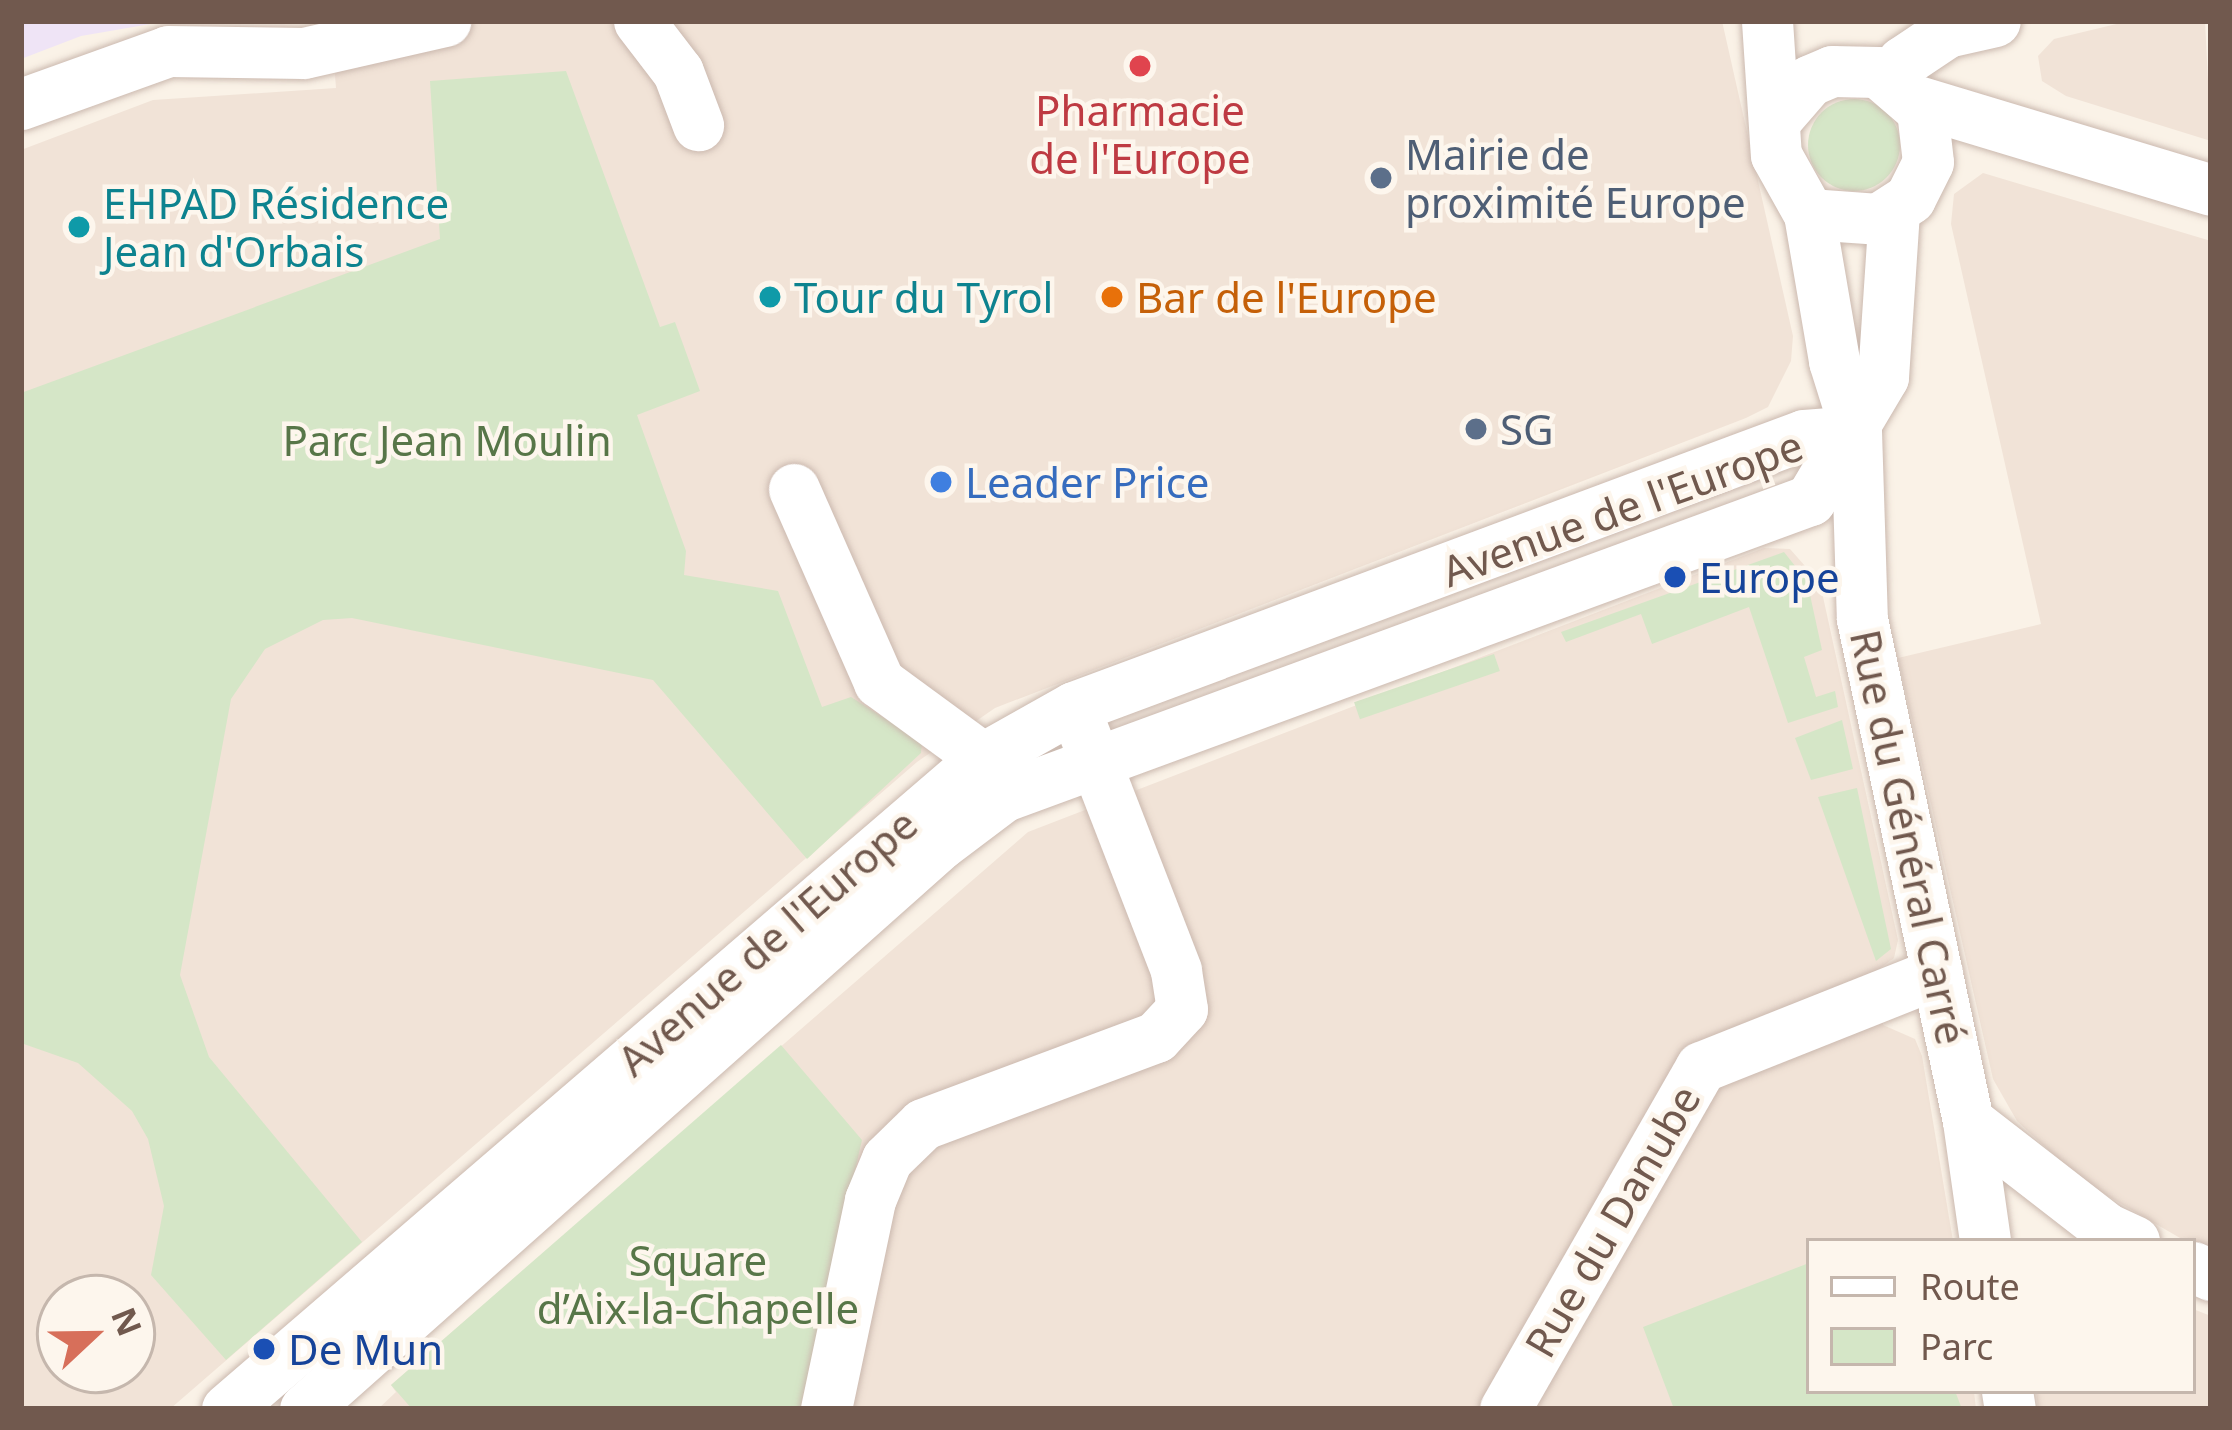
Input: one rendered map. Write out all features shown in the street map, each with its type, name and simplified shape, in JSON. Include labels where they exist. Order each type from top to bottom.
[{"type":"street","points":[[21,104],[168,51],[445,21]]},
{"type":"street","points":[[639,21],[678,72]]},
{"type":"street","points":[[662,21],[698,124]]},
{"type":"street","points":[[1767,21],[1781,175],[1809,214],[1860,222],[1894,211],[1921,181],[1929,157],[1905,90],[1902,62],[1947,32],[1995,21]]},
{"type":"street","points":[[1785,21],[1832,70],[1905,90],[1999,128],[2211,190]]},
{"type":"street","points":[[1777,118],[1809,81],[1832,70]]},
{"type":"street","points":[[1929,157],[1966,134],[1999,128]]},
{"type":"street","name":"Rue du Général Carré","points":[[1856,431],[1883,377],[1894,211]]},
{"type":"street","name":"Rue du Général Carré","points":[[1809,214],[1834,361],[1856,431],[1862,619],[1968,1121],[1985,1238]]},
{"type":"street","name":"Avenue de l'Europe","points":[[305,1409],[471,1230],[983,758],[1074,707],[1804,435],[1856,431]]},
{"type":"street","name":"Avenue de l'Europe","points":[[226,1409],[471,1230],[1004,796],[1095,758],[1810,500],[1856,431]]},
{"type":"street","points":[[794,489],[879,682],[983,758]]},
{"type":"street","points":[[826,1409],[870,1200],[886,1160],[923,1124],[1156,1037],[1181,1009],[1176,970],[1074,707]]},
{"type":"street","name":"Rue du Danube","points":[[1505,1409],[1701,1067],[1937,973]]},
{"type":"street","points":[[1968,1121],[2130,1238]]},
{"type":"shaded area","points":[[21,21],[168,21],[81,36],[21,59]]},
{"type":"shaded area","points":[[331,21],[1722,21],[1793,336],[1791,361],[1768,407],[1746,418],[995,708],[917,762],[170,1409],[21,1409],[21,150],[153,100],[336,88]]},
{"type":"shaded area","points":[[2129,21],[2205,21],[2211,141],[2066,96],[2042,81],[2038,56],[2054,39]]},
{"type":"shaded area","points":[[1983,173],[2211,241],[2211,1256],[2196,1247],[2196,1238],[2180,1238],[2082,1181],[2017,1121],[1993,1079],[1898,658],[2041,624],[1951,224],[1954,194]]},
{"type":"shaded area","points":[[1764,548],[1790,549],[1820,583],[1898,940],[1894,958],[1875,972],[1883,1025],[1915,1039],[1922,1056],[1952,1238],[1806,1238],[1806,1394],[1974,1394],[1976,1409],[378,1409],[396,1392],[391,1385],[1028,832]]},
{"type":"shaded area","points":[[2196,1310],[2211,1316],[2211,1409],[2038,1409],[2036,1394],[2196,1394]]},
{"type":"green space","name":"Parc Jean Moulin","points":[[566,71],[660,327],[675,322],[700,391],[637,415],[686,551],[684,575],[778,591],[822,707],[851,697],[922,742],[921,753],[807,859],[653,680],[352,618],[323,620],[265,649],[231,699],[180,975],[209,1057],[362,1242],[226,1360],[156,1281],[156,1274],[151,1274],[164,1206],[148,1139],[132,1111],[78,1063],[21,1043],[21,393],[440,239],[430,81]]},
{"type":"green space","points":[[1854,99],[1886,113],[1900,145],[1886,177],[1854,191],[1822,177],[1808,145],[1822,113]]},
{"type":"green space","points":[[1784,552],[1807,581],[1822,650],[1804,657],[1816,697],[1835,691],[1838,707],[1788,723],[1749,607],[1652,644],[1641,614],[1566,642],[1561,632]]},
{"type":"green space","points":[[1494,654],[1500,671],[1360,719],[1354,702]]},
{"type":"green space","points":[[1842,720],[1853,769],[1811,780],[1795,738]]},
{"type":"green space","points":[[1857,788],[1891,949],[1876,961],[1818,797]]},
{"type":"green space","name":"Square d’Aix-la-Chapelle","points":[[781,1045],[862,1140],[800,1409],[412,1409],[391,1385]]},
{"type":"green space","points":[[1806,1264],[1806,1394],[1956,1394],[1962,1409],[1674,1409],[1643,1327]]},
{"type":"place","name":"Pharmacie de l'Europe","points":[[1140,66]]},
{"type":"place","name":"Mairie de proximité Europe","points":[[1381,178]]},
{"type":"place","name":"EHPAD Résidence Jean d'Orbais","points":[[79,227]]},
{"type":"place","name":"Tour du Tyrol","points":[[770,297]]},
{"type":"place","name":"Bar de l'Europe","points":[[1112,297]]},
{"type":"place","name":"SG","points":[[1476,429]]},
{"type":"place","name":"Leader Price","points":[[941,482]]},
{"type":"place","name":"Europe","points":[[1675,577]]},
{"type":"place","name":"De Mun","points":[[264,1349]]}]
